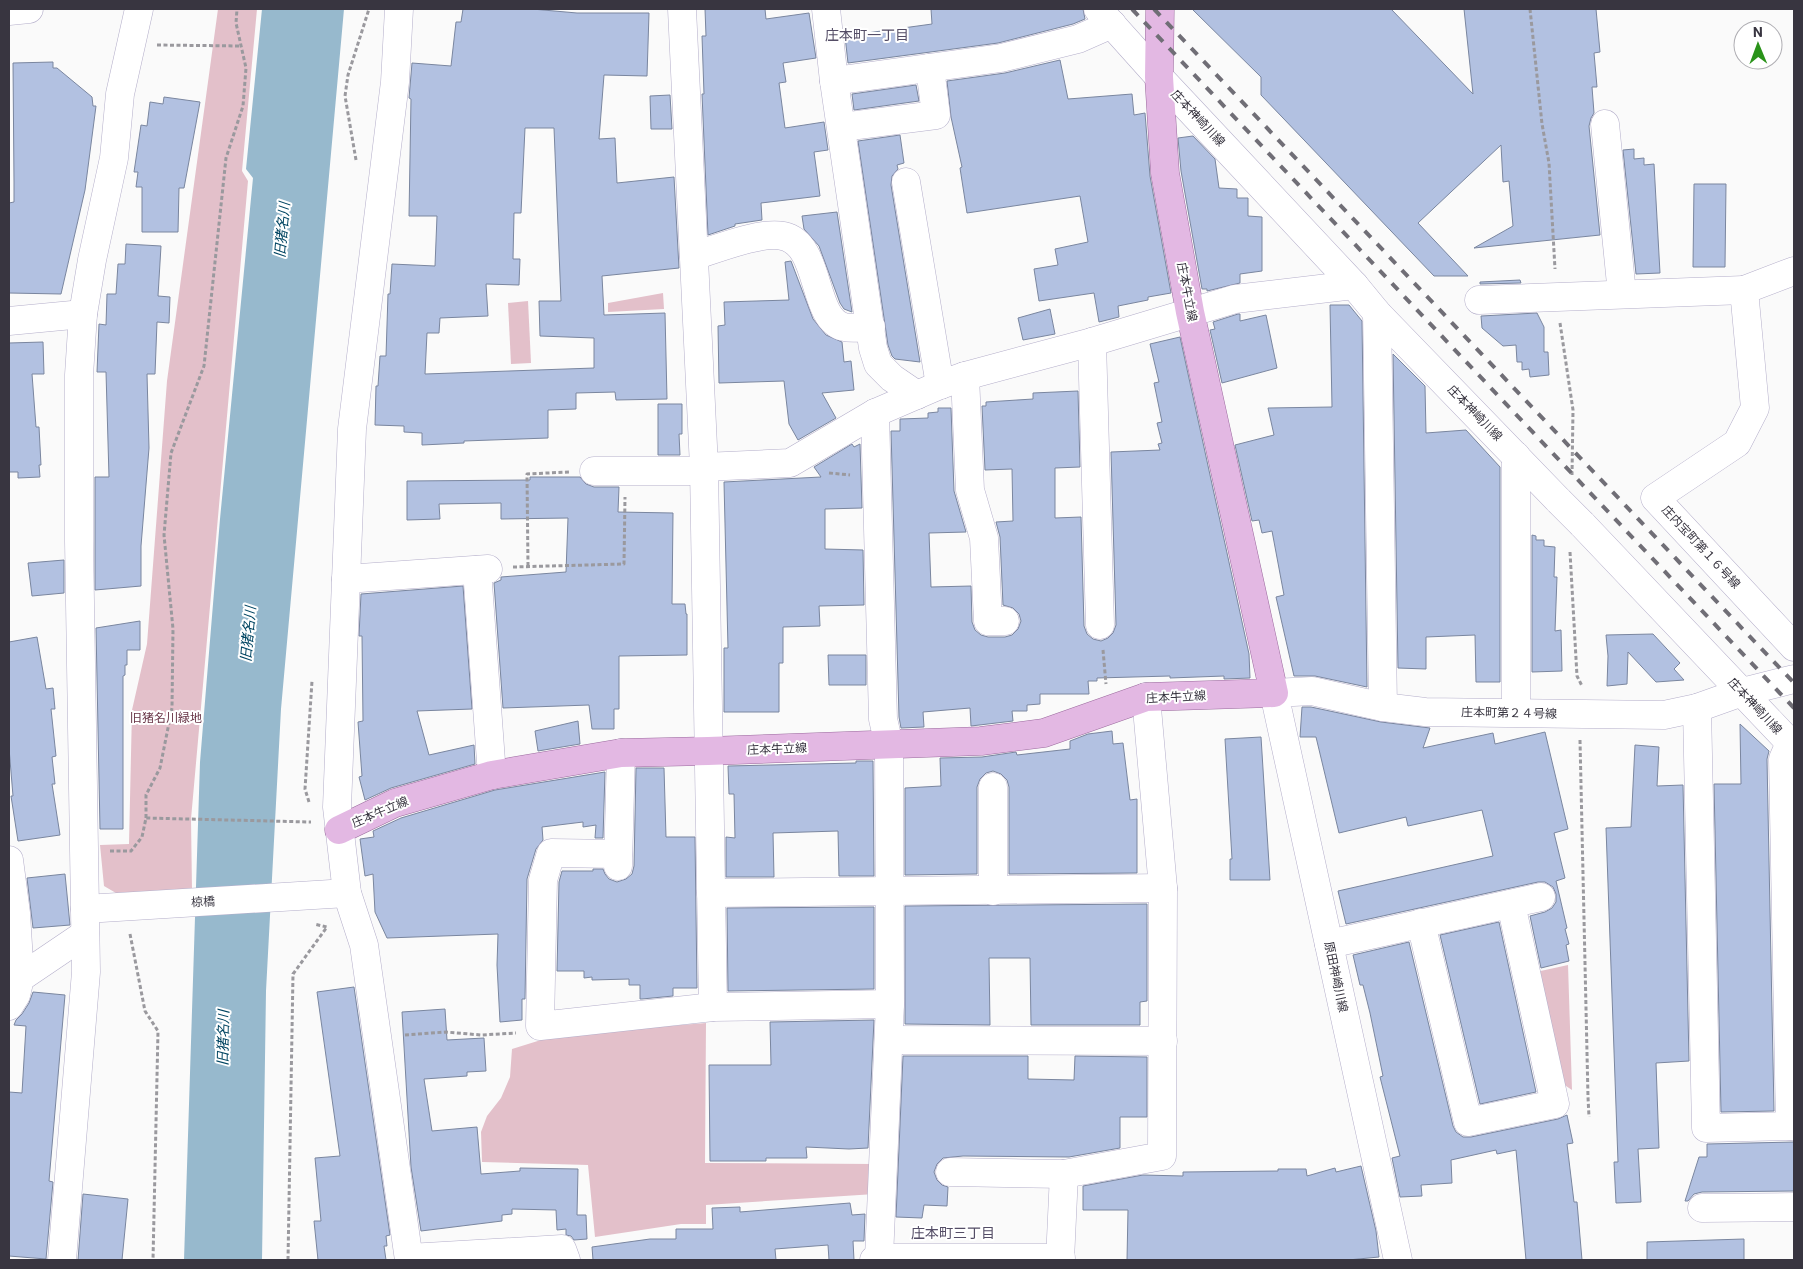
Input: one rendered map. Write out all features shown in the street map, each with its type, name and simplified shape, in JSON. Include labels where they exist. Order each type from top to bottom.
[{"type":"main road","name":"庄本牛立線","points":[[339,830],[395,803],[492,775],[621,753],[980,741],[1044,733],[1146,697],[1274,693],[1190,312],[1165,174],[1159,77],[1160,9]]},
{"type":"street","points":[[9,11],[29,9]]},
{"type":"street","points":[[62,1260],[86,972],[79,541],[79,375],[83,314],[92,260],[114,158],[120,94],[139,9]]},
{"type":"street","points":[[399,9],[395,82],[352,429],[337,807],[339,830],[334,894],[364,945],[409,1259],[562,1249],[566,1260]]},
{"type":"street","points":[[682,9],[704,469],[713,1007]]},
{"type":"street","points":[[826,9],[834,81],[873,348],[878,364],[892,378],[941,385]]},
{"type":"street","points":[[834,81],[1001,58],[1078,39],[1105,16]]},
{"type":"street","name":"庄本神崎川線","points":[[1105,16],[1159,77],[1354,285],[1377,313],[1559,500],[1792,745]]},
{"type":"street","points":[[842,127],[936,115],[930,68]]},
{"type":"street","points":[[1605,124],[1622,294]]},
{"type":"street","points":[[906,182],[941,385],[984,538],[988,620],[1005,621]]},
{"type":"street","points":[[694,256],[748,239],[764,236],[783,236],[794,241],[810,260],[816,282],[830,316],[843,327],[871,327]]},
{"type":"street","points":[[1479,300],[1744,290],[1794,271]]},
{"type":"street","points":[[594,471],[704,469],[790,463],[875,413],[941,385],[1235,299],[1354,285]]},
{"type":"street","name":"庄内宝町第１６号線","points":[[1744,290],[1754,408],[1737,443],[1656,498],[1794,647]]},
{"type":"street","points":[[1377,313],[1383,707]]},
{"type":"street","points":[[9,321],[83,314]]},
{"type":"street","points":[[1092,342],[1100,625]]},
{"type":"street","points":[[875,413],[883,719],[889,745],[890,892],[889,1040],[876,1259],[1061,1259],[1064,1174]]},
{"type":"street","points":[[1516,456],[1516,712]]},
{"type":"street","points":[[346,579],[482,569],[492,775]]},
{"type":"street","name":"庄本町第２４号線","points":[[1274,693],[1312,691],[1383,707],[1425,712],[1664,715],[1697,708],[1742,692],[1794,679]]},
{"type":"street","name":"原田神崎川線","points":[[1274,693],[1398,1260]]},
{"type":"street","points":[[950,1172],[1064,1174],[1162,1156],[1163,888],[1146,697]]},
{"type":"street","points":[[1697,708],[1706,1128],[1792,1126],[1783,759],[1792,745]]},
{"type":"street","points":[[621,753],[618,860],[551,853],[542,880],[540,1026],[713,1007],[890,1004]]},
{"type":"street","points":[[993,787],[993,891]]},
{"type":"street","points":[[9,860],[16,913],[13,945],[20,978],[16,995],[9,1006]]},
{"type":"street","points":[[711,893],[1163,888]]},
{"type":"street","name":"椋橋","points":[[85,922],[334,894]]},
{"type":"street","points":[[1329,944],[1541,897]]},
{"type":"street","points":[[1421,923],[1468,1122],[1555,1104],[1511,904]]},
{"type":"street","points":[[20,978],[85,922]]},
{"type":"street","points":[[889,1040],[1163,1041]]},
{"type":"street","points":[[1702,1208],[1794,1207]]},
{"type":"path","points":[[84,851],[131,851],[142,837],[146,818],[146,795],[160,768],[172,708],[173,628],[164,535],[171,453],[204,366],[226,158],[243,106],[246,68],[236,23],[237,9]]},
{"type":"path","points":[[1530,9],[1548,163],[1556,297],[1573,410],[1572,476]]},
{"type":"path","points":[[131,44],[241,46]]},
{"type":"path","points":[[790,463],[803,470],[877,476]]},
{"type":"path","points":[[528,566],[527,474],[594,471]]},
{"type":"path","points":[[482,569],[624,564],[625,471]]},
{"type":"path","points":[[1570,551],[1576,676],[1590,700],[1585,714],[1589,1117]]},
{"type":"path","points":[[1100,625],[1108,710]]},
{"type":"path","points":[[146,818],[298,822]]},
{"type":"path","points":[[288,1260],[293,974],[327,928],[306,922]]},
{"type":"path","points":[[129,928],[145,1011],[158,1031],[153,1260]]},
{"type":"path","points":[[377,1036],[446,1032],[481,1035],[512,1034],[540,1026]]},
{"type":"green space","name":"旧猪名川緑地","points":[[218,9],[257,9],[242,171],[248,181],[191,819],[192,890],[116,893],[104,886],[100,845],[129,844],[132,710],[147,644],[167,381]]},
{"type":"green space","points":[[663,293],[664,309],[608,312],[608,303]]},
{"type":"green space","points":[[528,301],[531,363],[511,364],[508,303]]},
{"type":"green space","points":[[1568,965],[1572,1090],[1560,1082],[1536,972]]},
{"type":"green space","points":[[706,1023],[705,1163],[874,1164],[875,1194],[706,1205],[706,1224],[681,1224],[595,1237],[588,1165],[482,1162],[481,1132],[487,1116],[501,1098],[510,1077],[512,1049],[557,1035]]},
{"type":"water","name":"旧猪名川","points":[[262,9],[344,9],[281,709],[266,991],[262,1260],[184,1260],[200,762],[220,519],[253,178],[246,169]]},
{"type":"building","points":[[463,9],[532,9],[577,13],[649,13],[647,76],[604,75],[599,139],[615,138],[617,183],[674,177],[679,268],[602,276],[604,315],[665,313],[667,399],[616,400],[615,392],[576,393],[576,409],[548,410],[548,438],[464,441],[464,443],[422,445],[422,433],[404,432],[404,426],[375,425],[376,386],[378,386],[380,356],[386,356],[388,294],[390,294],[392,264],[435,266],[437,216],[409,216],[411,99],[409,98],[412,63],[451,66],[456,22],[461,22]],"holes":[[[525,128],[554,128],[561,301],[539,301],[540,336],[594,338],[594,368],[425,374],[427,333],[439,333],[440,318],[488,316],[486,284],[519,285],[520,259],[513,259],[514,213],[521,213]]]},
{"type":"building","points":[[705,9],[765,9],[766,19],[809,13],[816,58],[783,63],[786,82],[779,83],[785,128],[824,122],[828,150],[814,152],[820,196],[761,203],[762,220],[735,224],[735,226],[708,235],[702,94],[704,94],[702,36],[706,36]]},
{"type":"building","points":[[931,9],[1083,9],[1085,19],[1073,24],[998,43],[848,63],[845,36],[932,24]]},
{"type":"building","points":[[1192,9],[1391,9],[1473,94],[1464,9],[1596,9],[1600,52],[1594,53],[1597,87],[1592,87],[1594,113],[1589,126],[1600,235],[1474,248],[1513,226],[1509,181],[1503,182],[1501,145],[1418,223],[1468,276],[1434,276],[1261,95],[1261,77]]},
{"type":"building","points":[[1060,60],[1068,99],[1132,94],[1134,115],[1145,113],[1150,176],[1171,293],[1148,297],[1148,300],[1118,306],[1119,317],[1099,322],[1094,293],[1039,301],[1034,269],[1058,265],[1055,249],[1088,242],[1080,196],[967,213],[960,168],[962,167],[951,117],[947,81],[1005,73]]},
{"type":"building","points":[[53,62],[53,68],[57,68],[92,97],[93,106],[96,106],[85,190],[61,294],[9,293],[9,203],[14,202],[13,63]]},
{"type":"building","points":[[916,85],[919,101],[854,110],[852,94]]},
{"type":"building","points":[[670,95],[672,129],[651,129],[650,96]]},
{"type":"building","points":[[164,97],[200,102],[184,188],[179,188],[178,232],[142,232],[142,187],[136,187],[138,172],[134,172],[141,125],[147,126],[150,102],[163,104]]},
{"type":"building","points":[[900,135],[904,163],[897,165],[898,169],[892,176],[891,185],[920,362],[895,359],[888,345],[858,141]]},
{"type":"building","points":[[1193,136],[1215,159],[1219,188],[1237,189],[1237,198],[1248,198],[1248,216],[1262,217],[1262,271],[1240,274],[1240,283],[1207,291],[1207,289],[1202,289],[1181,171],[1178,138]]},
{"type":"building","points":[[1634,149],[1634,159],[1644,158],[1644,165],[1654,164],[1660,273],[1636,274],[1623,150]]},
{"type":"building","points":[[1694,184],[1726,184],[1725,267],[1693,267]]},
{"type":"building","points":[[837,212],[852,312],[844,309],[840,303],[819,246],[804,229],[802,216]]},
{"type":"building","points":[[126,244],[161,246],[158,296],[170,297],[169,323],[157,322],[155,374],[147,374],[149,448],[141,546],[141,586],[95,590],[95,477],[109,477],[106,372],[97,372],[99,324],[106,325],[107,294],[116,294],[118,264],[125,264]]},
{"type":"building","points":[[791,261],[813,319],[826,335],[842,342],[844,362],[851,361],[854,390],[822,393],[836,418],[798,440],[789,424],[784,381],[719,383],[718,326],[725,325],[724,302],[789,300],[785,262]]},
{"type":"building","points":[[1520,280],[1521,283],[1480,284],[1480,282]]},
{"type":"building","points":[[1330,305],[1349,305],[1362,321],[1367,687],[1315,676],[1294,676],[1276,597],[1284,595],[1272,531],[1262,533],[1259,520],[1252,521],[1235,445],[1274,435],[1268,408],[1332,407]]},
{"type":"building","points":[[1050,309],[1055,334],[1023,340],[1018,318]]},
{"type":"building","points":[[1537,313],[1544,327],[1544,352],[1548,352],[1549,375],[1530,377],[1529,369],[1522,370],[1522,362],[1517,362],[1516,345],[1503,346],[1482,328],[1481,316]]},
{"type":"building","points":[[1240,314],[1240,321],[1266,315],[1277,368],[1222,383],[1210,330],[1215,329],[1213,322]]},
{"type":"building","points":[[1180,337],[1249,654],[1250,678],[1224,679],[1224,676],[1170,678],[1170,676],[1097,678],[1097,681],[1088,681],[1089,694],[1040,694],[1040,704],[1027,705],[1027,711],[1012,711],[1013,721],[971,726],[970,708],[923,712],[924,727],[901,728],[899,717],[891,431],[900,431],[900,419],[928,418],[928,413],[938,412],[938,408],[951,408],[954,491],[966,532],[929,533],[931,587],[971,586],[972,622],[975,630],[981,635],[988,637],[1005,637],[1012,635],[1018,629],[1021,621],[1019,614],[1013,608],[1003,605],[1000,537],[996,522],[1013,521],[1012,469],[985,470],[982,406],[986,406],[986,402],[1033,399],[1033,393],[1078,391],[1080,467],[1055,468],[1055,518],[1081,517],[1084,626],[1087,634],[1093,639],[1101,641],[1113,633],[1116,625],[1111,452],[1160,450],[1158,444],[1162,443],[1157,423],[1162,422],[1154,383],[1159,382],[1150,344]]},
{"type":"building","points":[[43,342],[44,374],[32,374],[36,427],[39,427],[40,477],[18,478],[18,472],[9,472],[9,343]]},
{"type":"building","points":[[1393,354],[1425,386],[1426,433],[1466,430],[1500,467],[1500,682],[1476,682],[1475,635],[1426,637],[1426,669],[1398,668]]},
{"type":"building","points":[[658,404],[682,404],[682,434],[679,434],[680,455],[658,455]]},
{"type":"building","points":[[852,444],[854,447],[860,444],[862,508],[825,509],[825,549],[863,550],[864,605],[819,606],[820,626],[783,627],[783,663],[779,663],[779,712],[724,712],[724,648],[728,648],[724,482],[821,477],[814,467]]},
{"type":"building","points":[[530,477],[580,477],[586,484],[594,487],[619,487],[618,512],[673,513],[672,604],[685,604],[687,614],[687,655],[619,656],[619,709],[614,709],[614,729],[592,729],[589,705],[503,708],[494,583],[501,580],[501,577],[566,572],[568,518],[501,519],[501,503],[439,504],[440,519],[407,520],[407,481],[530,480]]},
{"type":"building","points":[[1532,535],[1536,536],[1536,540],[1544,540],[1544,546],[1555,547],[1554,577],[1557,577],[1555,631],[1561,630],[1562,671],[1532,672]]},
{"type":"building","points":[[64,560],[64,593],[32,596],[28,563]]},
{"type":"building","points":[[463,586],[472,709],[417,711],[429,755],[474,745],[475,764],[391,788],[365,800],[359,777],[362,776],[358,722],[363,721],[362,636],[359,636],[361,594]]},
{"type":"building","points":[[140,621],[140,650],[127,650],[127,665],[125,665],[125,675],[123,676],[123,829],[100,829],[96,628]]},
{"type":"building","points":[[1653,634],[1680,663],[1674,669],[1684,680],[1656,682],[1628,652],[1627,684],[1607,686],[1608,656],[1606,635]]},
{"type":"building","points":[[37,637],[46,689],[53,688],[55,709],[51,709],[56,756],[52,757],[55,784],[52,784],[60,835],[18,841],[11,796],[13,796],[9,748],[9,642]]},
{"type":"building","points":[[828,655],[866,655],[866,685],[829,685]]},
{"type":"building","points":[[1302,707],[1311,707],[1381,722],[1430,728],[1423,748],[1493,733],[1495,744],[1545,732],[1568,829],[1554,833],[1565,878],[1556,881],[1567,928],[1565,929],[1569,944],[1566,945],[1569,961],[1541,968],[1530,916],[1545,912],[1552,908],[1556,902],[1556,894],[1553,887],[1545,882],[1346,924],[1338,891],[1493,856],[1482,810],[1408,826],[1406,817],[1339,833],[1316,737],[1300,737]]},
{"type":"building","points":[[578,721],[580,744],[538,751],[535,731]]},
{"type":"building","points":[[1740,724],[1769,751],[1767,759],[1774,1111],[1721,1112],[1714,784],[1741,784]]},
{"type":"building","points":[[1112,731],[1113,744],[1123,743],[1130,800],[1137,799],[1137,873],[1009,874],[1009,787],[1007,780],[1001,774],[993,771],[986,773],[980,779],[977,787],[977,874],[905,875],[905,788],[941,786],[940,758],[982,757],[1016,752],[1017,755],[1070,749],[1070,741],[1088,734]]},
{"type":"building","points":[[1261,737],[1270,880],[1230,880],[1230,859],[1232,859],[1225,739]]},
{"type":"building","points":[[1635,745],[1659,747],[1657,786],[1683,785],[1689,1061],[1656,1063],[1659,1148],[1638,1149],[1641,1202],[1616,1203],[1614,1162],[1618,1162],[1606,828],[1631,827]]},
{"type":"building","points":[[856,761],[873,761],[874,876],[839,876],[838,831],[773,833],[774,877],[726,877],[726,837],[735,838],[734,794],[729,794],[728,766],[856,763]]},
{"type":"building","points":[[636,768],[664,768],[666,837],[695,837],[697,988],[673,988],[673,996],[642,999],[640,999],[640,985],[629,985],[629,979],[592,980],[592,977],[584,978],[584,971],[557,971],[559,882],[562,871],[593,871],[593,869],[603,869],[609,879],[617,882],[626,879],[632,874],[634,866]]},
{"type":"building","points":[[605,772],[603,838],[595,838],[596,825],[583,827],[583,822],[542,827],[543,840],[536,849],[527,879],[525,999],[522,999],[522,1020],[500,1022],[497,965],[498,934],[387,938],[375,912],[373,874],[365,876],[360,839],[374,837],[373,831],[401,818],[495,790]]},
{"type":"building","points":[[65,874],[70,925],[33,928],[27,878]]},
{"type":"building","points":[[1147,904],[1147,1001],[1140,1002],[1140,1025],[1031,1025],[1030,958],[989,958],[990,1025],[905,1024],[905,906]]},
{"type":"building","points":[[874,907],[874,989],[728,991],[727,908]]},
{"type":"building","points":[[1499,922],[1536,1092],[1480,1104],[1440,935]]},
{"type":"building","points":[[1409,942],[1456,1132],[1463,1137],[1471,1137],[1558,1119],[1567,1115],[1573,1143],[1567,1144],[1574,1202],[1577,1202],[1582,1260],[1526,1260],[1516,1150],[1497,1154],[1496,1150],[1451,1160],[1452,1183],[1421,1185],[1422,1196],[1400,1197],[1392,1158],[1400,1156],[1380,1077],[1383,1076],[1370,1013],[1363,985],[1360,985],[1353,955]]},
{"type":"building","points":[[354,987],[390,1235],[386,1236],[387,1246],[384,1246],[386,1260],[318,1260],[314,1221],[321,1221],[315,1158],[340,1156],[317,992]]},
{"type":"building","points":[[33,992],[65,995],[49,1181],[53,1182],[46,1259],[9,1256],[9,1092],[22,1093],[26,1026],[14,1025],[29,1003]]},
{"type":"building","points":[[445,1009],[447,1040],[484,1038],[486,1071],[467,1072],[467,1076],[424,1079],[432,1131],[477,1127],[481,1174],[520,1171],[520,1168],[578,1169],[577,1215],[586,1215],[587,1239],[574,1240],[571,1236],[566,1235],[566,1229],[557,1230],[556,1210],[512,1209],[512,1214],[502,1215],[502,1221],[421,1231],[411,1167],[402,1012]]},
{"type":"building","points":[[874,1020],[868,1148],[806,1147],[807,1158],[766,1158],[766,1161],[710,1161],[709,1065],[771,1065],[770,1022]]},
{"type":"building","points":[[903,1056],[1028,1056],[1028,1079],[1074,1080],[1075,1056],[1147,1057],[1147,1117],[1120,1117],[1120,1148],[1069,1157],[963,1156],[943,1158],[937,1164],[934,1172],[937,1180],[942,1185],[948,1187],[947,1206],[924,1205],[922,1218],[896,1217]]},
{"type":"building","points":[[1794,1142],[1794,1191],[1702,1192],[1694,1194],[1688,1201],[1685,1201],[1699,1157],[1707,1157],[1707,1144]]},
{"type":"building","points":[[1361,1166],[1376,1231],[1379,1257],[1348,1260],[1127,1260],[1128,1210],[1083,1210],[1083,1186],[1143,1175],[1183,1176],[1183,1172],[1306,1169],[1307,1176],[1335,1168],[1336,1172]]},
{"type":"building","points":[[83,1194],[128,1199],[122,1260],[78,1260]]},
{"type":"building","points":[[850,1203],[852,1215],[865,1214],[864,1241],[853,1241],[854,1260],[829,1260],[828,1245],[775,1249],[776,1260],[593,1260],[592,1247],[650,1239],[676,1239],[676,1229],[713,1229],[712,1208],[740,1207],[740,1212]]},
{"type":"building","points":[[1744,1239],[1744,1260],[1647,1260],[1647,1242]]},
{"type":"railway","points":[[1132,9],[1794,708]]},
{"type":"railway","points":[[1154,9],[1794,683]]},
{"type":"district","name":"庄本町一丁目","points":[[867,35]]},
{"type":"district","name":"庄本町三丁目","points":[[953,1233]]}]
